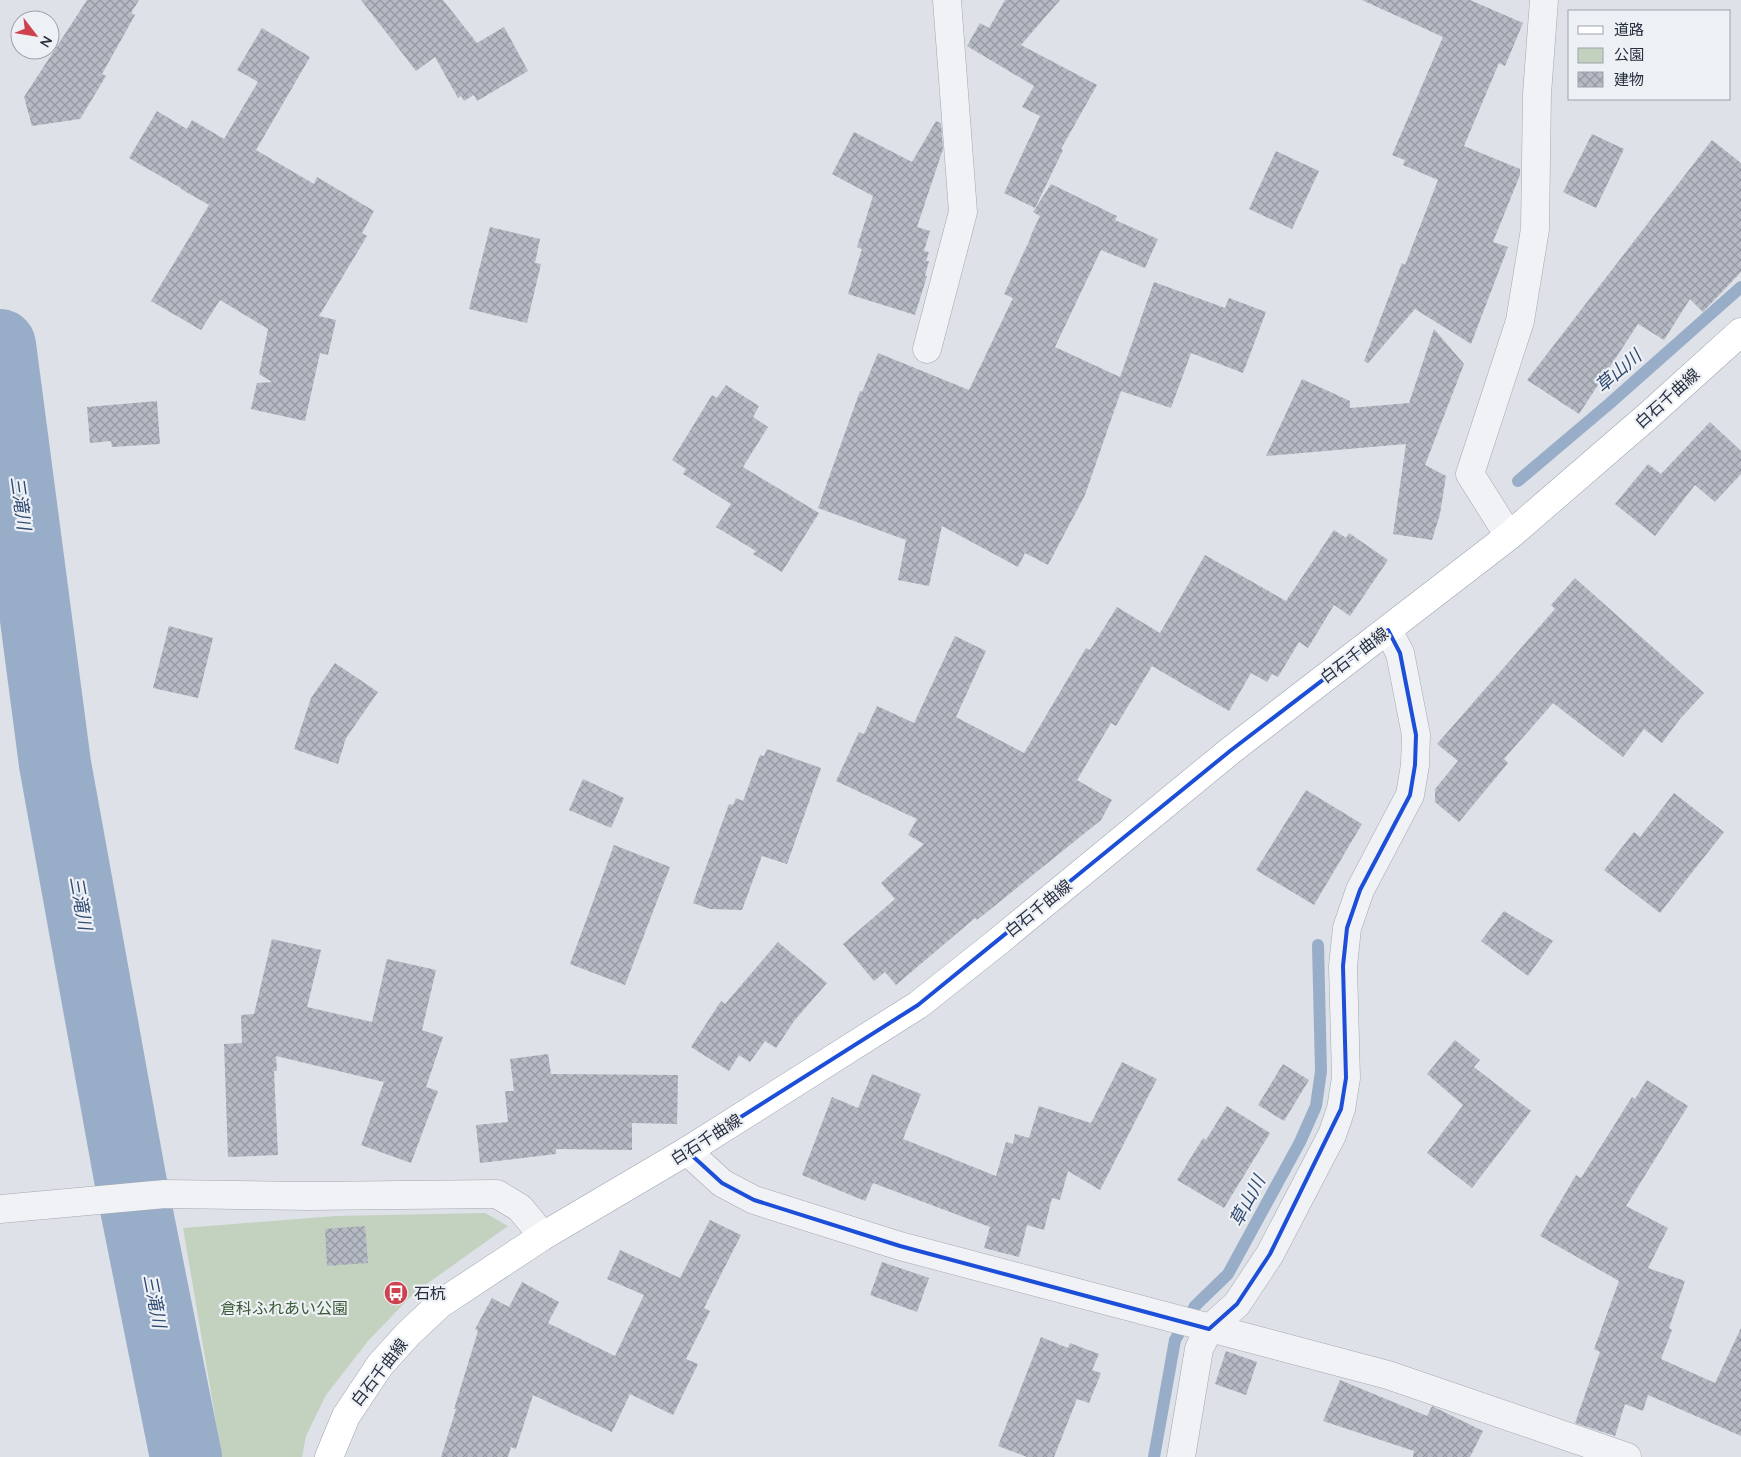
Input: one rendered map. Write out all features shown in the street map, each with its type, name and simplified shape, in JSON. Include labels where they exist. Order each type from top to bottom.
[{"type":"main road","name":"白石千曲線","points":[[329,1457],[346,1416],[380,1365],[408,1334],[440,1304],[543,1236],[687,1151],[918,1005],[1230,751],[1509,536],[1649,415],[1741,332]]},
{"type":"street","points":[[927,349],[963,212],[947,0]]},
{"type":"street","points":[[1509,536],[1470,474],[1520,321],[1535,229],[1537,94],[1544,0]]},
{"type":"street","points":[[1194,1324],[1237,1304],[1270,1254],[1332,1135],[1342,1109],[1346,1078],[1343,966],[1347,928],[1360,890],[1410,795],[1416,765],[1416,735],[1400,653],[1388,630]]},
{"type":"street","points":[[687,1151],[722,1183],[754,1200],[900,1246],[1388,1375],[1627,1457]]},
{"type":"street","points":[[0,1208],[160,1195],[497,1194],[520,1208],[543,1236]]},
{"type":"street","points":[[1181,1457],[1199,1349],[1194,1324]]},
{"type":"highlighted area","points":[[1388,630],[1400,653],[1416,735],[1415,765],[1410,795],[1360,890],[1347,928],[1343,966],[1346,1078],[1341,1109],[1270,1254],[1237,1304],[1209,1329],[900,1246],[754,1200],[722,1183],[687,1151],[918,1005],[1230,751]]},
{"type":"green space","name":"倉科ふれあい公園","points":[[485,1213],[508,1226],[414,1293],[368,1341],[326,1395],[306,1436],[302,1457],[222,1457],[183,1228],[336,1216]]},
{"type":"building","points":[[87,0],[139,0],[131,13],[135,15],[102,74],[106,76],[80,119],[32,126],[24,97],[48,60],[60,60],[60,42]]},
{"type":"building","points":[[361,0],[443,0],[477,43],[504,27],[528,71],[477,101],[474,95],[464,101],[461,96],[458,98],[435,57],[416,71]]},
{"type":"building","points":[[1005,0],[1060,0],[1021,45],[1097,85],[1061,149],[1063,150],[1035,208],[1004,193],[1040,116],[1022,107],[1034,86],[967,46],[980,23],[989,28]]},
{"type":"building","points":[[1362,0],[1470,0],[1523,23],[1505,66],[1499,63],[1464,146],[1520,169],[1520,175],[1493,242],[1508,247],[1471,344],[1415,309],[1368,363],[1364,361],[1402,263],[1405,265],[1438,180],[1403,165],[1405,160],[1392,155],[1443,37]]},
{"type":"building","points":[[262,28],[310,57],[256,150],[314,184],[317,177],[374,211],[362,233],[367,236],[319,316],[336,320],[328,355],[320,353],[305,421],[251,409],[257,383],[272,382],[259,374],[268,329],[220,300],[201,330],[151,301],[209,205],[129,158],[157,111],[187,129],[192,120],[224,139],[258,82],[237,70]]},
{"type":"building","points":[[936,121],[941,123],[943,149],[917,227],[930,231],[924,251],[929,252],[926,261],[929,261],[925,276],[927,276],[915,315],[848,294],[862,249],[857,247],[873,196],[832,174],[854,132],[912,162]]},
{"type":"building","points":[[1592,134],[1624,149],[1596,208],[1563,192]]},
{"type":"building","points":[[1712,140],[1741,163],[1741,272],[1703,312],[1690,299],[1664,340],[1638,324],[1579,414],[1527,380]]},
{"type":"building","points":[[1276,151],[1319,171],[1292,229],[1249,209]]},
{"type":"building","points":[[1051,184],[1117,216],[1115,220],[1158,239],[1145,268],[1101,250],[1055,347],[1120,377],[1154,282],[1225,308],[1229,298],[1266,312],[1243,373],[1191,353],[1171,408],[1121,391],[1085,495],[1048,565],[1025,553],[1018,567],[942,526],[929,586],[898,580],[906,540],[818,508],[860,391],[862,392],[878,353],[969,390],[1013,298],[1004,294],[1040,216],[1033,212]]},
{"type":"building","points":[[490,227],[540,239],[535,263],[541,264],[527,323],[469,309]]},
{"type":"building","points":[[1434,329],[1464,364],[1425,465],[1446,476],[1440,514],[1432,540],[1393,534],[1406,444],[1266,456],[1302,379],[1350,401],[1350,408],[1409,403]]},
{"type":"building","points":[[726,385],[759,406],[753,417],[768,427],[743,467],[819,513],[782,572],[753,554],[756,551],[716,527],[731,504],[683,474],[686,469],[672,460],[712,395],[717,398]]},
{"type":"building","points":[[157,401],[160,444],[112,447],[111,441],[90,443],[87,407]]},
{"type":"building","points":[[1710,422],[1741,451],[1741,474],[1715,502],[1695,485],[1655,536],[1615,504],[1648,464],[1661,474]]},
{"type":"building","points":[[1334,530],[1346,538],[1349,533],[1388,560],[1350,616],[1334,605],[1308,648],[1299,642],[1278,677],[1272,674],[1267,682],[1251,673],[1229,711],[1152,666],[1116,726],[1111,723],[1077,780],[1112,800],[1101,820],[977,920],[975,918],[896,985],[885,972],[874,981],[843,944],[895,899],[881,883],[924,844],[908,835],[917,819],[836,781],[859,732],[864,734],[877,706],[914,723],[955,636],[986,651],[956,717],[1024,753],[1086,648],[1090,650],[1117,607],[1160,633],[1205,555],[1286,601]]},
{"type":"building","points":[[1575,578],[1704,693],[1680,719],[1662,743],[1644,729],[1623,757],[1553,703],[1504,759],[1508,763],[1459,822],[1435,802],[1435,789],[1458,761],[1437,744],[1555,609],[1551,605]]},
{"type":"building","points":[[169,626],[213,638],[198,698],[153,688]]},
{"type":"building","points":[[335,663],[378,692],[346,738],[338,764],[294,749],[311,698]]},
{"type":"building","points":[[767,749],[821,768],[787,864],[762,856],[742,910],[710,909],[693,903],[729,804],[733,805],[736,798],[743,801],[760,755],[764,756]]},
{"type":"building","points":[[583,779],[624,798],[611,828],[569,810]]},
{"type":"building","points":[[1306,790],[1362,824],[1314,905],[1256,870]]},
{"type":"building","points":[[1674,793],[1724,832],[1660,913],[1604,870],[1634,832],[1640,837]]},
{"type":"building","points":[[614,845],[670,867],[625,985],[570,964]]},
{"type":"building","points":[[1504,911],[1553,941],[1528,976],[1481,941]]},
{"type":"building","points":[[272,939],[321,950],[307,1007],[372,1022],[387,959],[436,970],[422,1030],[443,1037],[426,1087],[438,1091],[411,1163],[361,1145],[384,1082],[276,1056],[277,1071],[274,1071],[278,1155],[228,1157],[224,1044],[242,1043],[241,1015],[254,1014]]},
{"type":"building","points":[[778,942],[827,983],[794,1021],[776,1048],[765,1041],[750,1062],[739,1055],[729,1071],[691,1047],[721,1001],[725,1004]]},
{"type":"building","points":[[1455,1040],[1480,1060],[1474,1067],[1531,1111],[1472,1188],[1427,1153],[1463,1105],[1427,1074]]},
{"type":"building","points":[[548,1054],[551,1074],[678,1075],[677,1124],[632,1123],[632,1150],[556,1149],[556,1154],[480,1163],[476,1125],[508,1122],[505,1091],[514,1091],[510,1059]]},
{"type":"building","points":[[1122,1062],[1157,1079],[1100,1190],[1068,1171],[1060,1200],[1052,1198],[1044,1230],[1027,1225],[1019,1257],[984,1248],[990,1227],[873,1183],[865,1201],[802,1175],[832,1097],[858,1108],[872,1074],[921,1094],[903,1139],[996,1176],[1006,1142],[1013,1144],[1015,1134],[1029,1138],[1039,1106],[1091,1123]]},
{"type":"building","points":[[1283,1064],[1309,1080],[1284,1121],[1258,1105]]},
{"type":"building","points":[[1647,1080],[1688,1106],[1626,1206],[1668,1228],[1648,1268],[1685,1281],[1669,1328],[1672,1330],[1661,1359],[1715,1383],[1741,1328],[1741,1436],[1648,1395],[1643,1411],[1625,1404],[1615,1436],[1575,1423],[1600,1352],[1594,1349],[1619,1281],[1540,1236],[1576,1175],[1581,1178],[1632,1097],[1635,1099]]},
{"type":"building","points":[[1227,1106],[1270,1133],[1224,1208],[1177,1180],[1203,1138],[1206,1140]]},
{"type":"building","points":[[710,1220],[741,1235],[704,1308],[710,1311],[686,1359],[698,1364],[673,1415],[630,1394],[612,1432],[533,1395],[516,1449],[511,1447],[508,1457],[441,1457],[478,1331],[475,1329],[492,1298],[509,1307],[522,1282],[559,1302],[548,1323],[615,1356],[644,1295],[607,1279],[620,1250],[680,1278]]},
{"type":"building","points":[[365,1226],[368,1263],[327,1266],[325,1229]]},
{"type":"building","points":[[882,1262],[929,1278],[917,1312],[870,1295]]},
{"type":"building","points":[[1041,1337],[1068,1348],[1070,1343],[1099,1354],[1092,1370],[1101,1373],[1089,1403],[1077,1399],[1054,1457],[1027,1457],[998,1446]]},
{"type":"building","points":[[1226,1351],[1257,1362],[1246,1395],[1215,1384]]},
{"type":"building","points":[[1340,1380],[1427,1416],[1432,1406],[1483,1431],[1470,1457],[1413,1457],[1414,1451],[1323,1421]]},
{"type":"waterway","name":"草山川","points":[[1518,481],[1609,404],[1741,287]]},
{"type":"waterway","name":"三滝川","points":[[0,345],[55,764],[130,1178],[186,1457]]},
{"type":"waterway","name":"草山川","points":[[1154,1457],[1175,1340],[1195,1306],[1228,1274],[1300,1142],[1316,1106],[1321,1071],[1318,945]]},
{"type":"place","name":"石杭","points":[[396,1293]]}]
